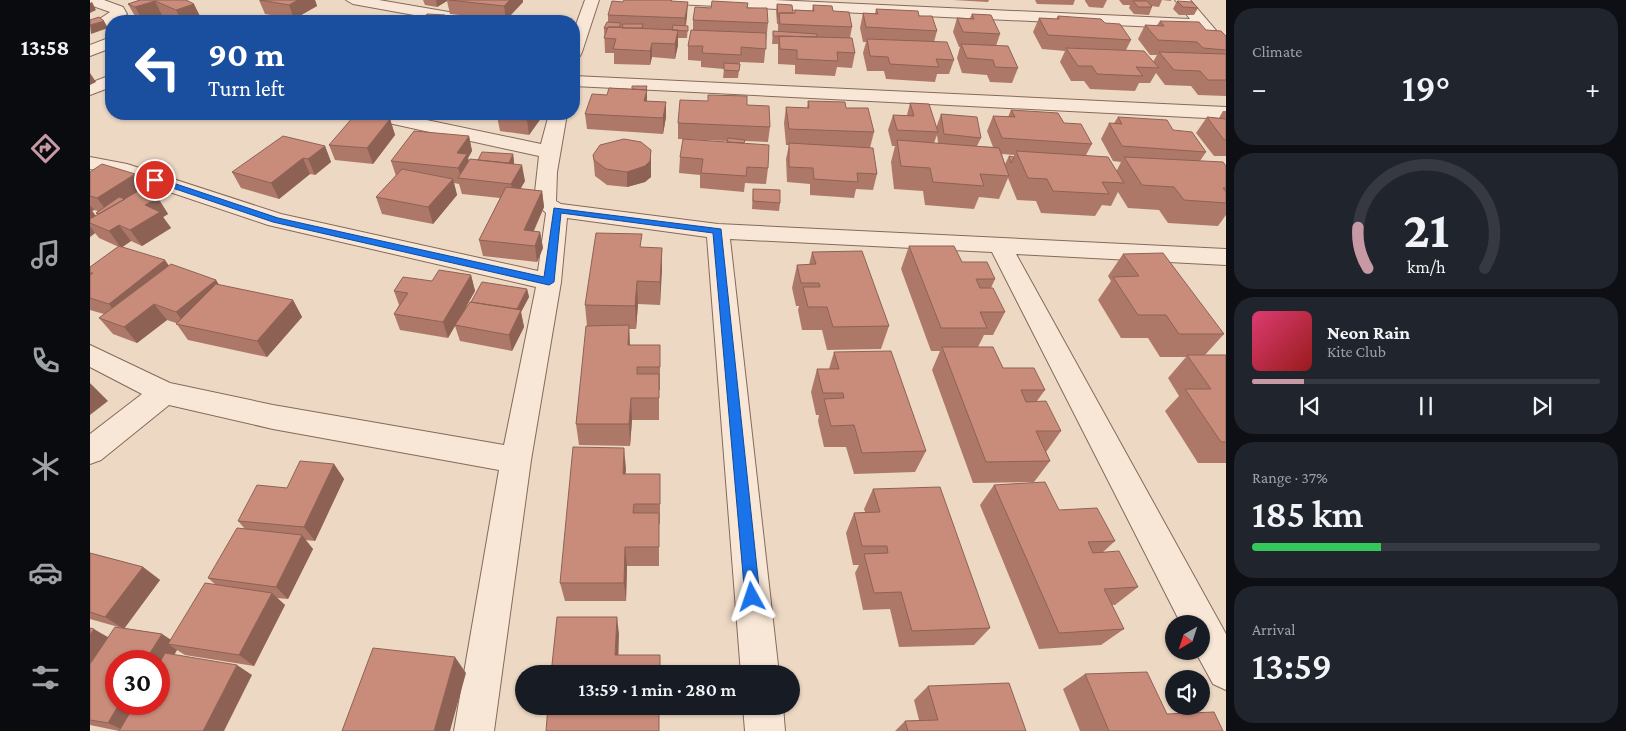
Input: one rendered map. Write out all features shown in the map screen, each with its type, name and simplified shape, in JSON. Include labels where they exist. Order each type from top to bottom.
[{"type":"street","points":[[90,0],[118,10],[119,14],[117,15]]},
{"type":"street","points":[[353,0],[438,15]]},
{"type":"street","points":[[580,30],[592,0]]},
{"type":"street","points":[[675,0],[1202,24]]},
{"type":"street","points":[[1182,0],[1226,52]]},
{"type":"street","points":[[90,51],[105,45]]},
{"type":"street","points":[[580,81],[1226,113]]},
{"type":"street","points":[[90,90],[105,83]]},
{"type":"street","points":[[399,120],[454,134],[549,152]]},
{"type":"street","points":[[557,120],[549,152],[544,199],[548,206],[557,210],[718,231],[1226,257]]},
{"type":"street","points":[[90,163],[120,168],[276,220],[549,282]]},
{"type":"street","points":[[474,731],[516,460],[549,282],[557,210]]},
{"type":"street","points":[[718,231],[759,665]]},
{"type":"street","points":[[999,244],[1196,615]]},
{"type":"street","points":[[90,355],[164,393],[273,417],[516,460]]},
{"type":"street","points":[[90,451],[164,393]]},
{"type":"street","points":[[1210,641],[1226,671]]},
{"type":"street","points":[[764,715],[765,731]]},
{"type":"building","points":[[140,0],[186,0],[194,4],[176,10],[155,1],[135,7],[128,4]]},
{"type":"building","points":[[260,0],[298,0],[289,5]]},
{"type":"building","points":[[449,0],[510,0],[504,6]]},
{"type":"building","points":[[624,0],[688,2],[685,18],[608,15],[612,1],[623,2]]},
{"type":"building","points":[[712,1],[748,3],[747,8],[767,8],[768,23],[693,20],[695,7],[711,8]]},
{"type":"building","points":[[1133,1],[1147,1],[1152,7],[1138,7]]},
{"type":"building","points":[[1177,1],[1192,2],[1198,8],[1183,7]]},
{"type":"building","points":[[777,4],[792,5],[793,13],[779,13],[778,17]]},
{"type":"building","points":[[813,5],[832,6],[833,11],[849,12],[852,27],[780,24],[779,13],[795,13],[795,10],[814,11]]},
{"type":"building","points":[[876,9],[918,11],[919,16],[932,16],[937,31],[866,27],[863,13],[878,14]]},
{"type":"building","points":[[972,14],[991,15],[1000,34],[963,32],[957,18],[974,19]]},
{"type":"building","points":[[1058,16],[1101,19],[1105,23],[1120,24],[1131,40],[1048,35],[1039,18],[1059,19]]},
{"type":"building","points":[[99,17],[104,21],[90,25],[90,20]]},
{"type":"building","points":[[1160,21],[1199,22],[1206,30],[1221,31],[1226,36],[1226,50],[1203,48],[1197,42],[1158,40],[1145,25],[1164,26]]},
{"type":"building","points":[[607,22],[621,23],[619,27],[604,28]]},
{"type":"building","points":[[623,24],[643,24],[642,28],[622,28]]},
{"type":"building","points":[[673,25],[688,26],[688,31],[672,30]]},
{"type":"building","points":[[608,27],[678,30],[675,44],[652,43],[650,51],[613,49],[616,39],[604,38]]},
{"type":"building","points":[[691,30],[766,33],[766,49],[741,47],[741,55],[702,53],[703,46],[688,46]]},
{"type":"building","points":[[773,31],[817,34],[817,37],[773,36]]},
{"type":"building","points":[[779,36],[852,38],[855,53],[837,52],[838,61],[797,59],[797,50],[780,49]]},
{"type":"building","points":[[867,39],[947,42],[954,60],[936,59],[939,67],[890,64],[888,57],[870,56]]},
{"type":"building","points":[[961,44],[1008,46],[1018,68],[995,67],[993,60],[967,58]]},
{"type":"building","points":[[1066,48],[1144,51],[1159,68],[1136,67],[1143,76],[1097,74],[1092,66],[1078,66]]},
{"type":"building","points":[[1159,52],[1226,54],[1226,80],[1208,80],[1200,71],[1174,70]]},
{"type":"building","points":[[724,63],[740,64],[739,71],[724,70]]},
{"type":"building","points":[[632,86],[647,86],[646,90],[632,89]]},
{"type":"building","points":[[609,88],[647,90],[644,101],[666,102],[663,118],[585,114],[592,94],[607,95]]},
{"type":"building","points":[[708,95],[747,96],[747,105],[769,106],[770,127],[678,123],[680,100],[708,101]]},
{"type":"building","points":[[808,101],[845,102],[846,108],[868,108],[874,132],[789,129],[786,107],[809,108]]},
{"type":"building","points":[[910,103],[929,104],[938,132],[897,130],[893,115],[914,116]]},
{"type":"building","points":[[1011,110],[1058,113],[1064,123],[1081,124],[1092,144],[1002,138],[993,116],[1015,117]]},
{"type":"building","points":[[941,114],[977,117],[981,138],[944,134]]},
{"type":"building","points":[[1118,117],[1167,120],[1173,130],[1192,132],[1206,152],[1122,146],[1109,123],[1122,124]]},
{"type":"building","points":[[1207,117],[1226,119],[1226,140],[1224,140]]},
{"type":"building","points":[[351,120],[389,120],[367,148],[329,145]]},
{"type":"building","points":[[414,131],[469,136],[457,153],[467,154],[458,168],[391,161]]},
{"type":"building","points":[[283,136],[325,146],[308,159],[303,158],[271,183],[232,172]]},
{"type":"building","points":[[728,138],[745,140],[744,143],[727,142]]},
{"type":"building","points":[[624,139],[641,142],[651,150],[650,161],[645,166],[627,172],[606,169],[594,160],[593,155],[600,145]]},
{"type":"building","points":[[683,139],[769,145],[768,168],[747,167],[746,176],[701,173],[703,159],[680,157]]},
{"type":"building","points":[[897,140],[999,148],[1009,176],[980,174],[984,186],[933,182],[930,168],[901,166]]},
{"type":"building","points":[[789,143],[873,148],[877,174],[857,173],[858,182],[814,179],[813,168],[789,167]]},
{"type":"building","points":[[1016,151],[1108,157],[1124,183],[1102,182],[1109,194],[1053,191],[1047,179],[1028,178]]},
{"type":"building","points":[[482,152],[513,154],[509,163],[478,160]]},
{"type":"building","points":[[1009,156],[1014,157],[1011,163]]},
{"type":"building","points":[[1124,157],[1223,162],[1226,166],[1226,188],[1223,188],[1226,192],[1226,203],[1184,200],[1174,187],[1142,185]]},
{"type":"building","points":[[470,159],[522,165],[511,184],[458,178]]},
{"type":"building","points":[[102,164],[135,174],[97,198],[90,196],[90,172]]},
{"type":"building","points":[[402,169],[453,179],[428,207],[376,197]]},
{"type":"building","points":[[506,187],[542,191],[524,230],[540,232],[535,246],[479,240]]},
{"type":"building","points":[[753,189],[780,190],[780,203],[753,201]]},
{"type":"building","points":[[140,190],[158,198],[145,205],[160,212],[130,230],[119,225],[109,231],[90,223],[90,219]]},
{"type":"building","points":[[119,197],[125,199],[99,214],[96,213]]},
{"type":"building","points":[[596,233],[642,234],[640,247],[662,248],[660,282],[637,281],[635,306],[585,305]]},
{"type":"building","points":[[119,246],[165,260],[109,304],[90,298],[90,275],[93,273],[90,273],[90,267]]},
{"type":"building","points":[[909,246],[954,246],[962,262],[987,262],[995,279],[976,279],[980,288],[993,288],[1005,312],[980,312],[987,328],[941,328]]},
{"type":"building","points":[[862,251],[889,326],[833,327],[827,307],[808,307],[803,287],[820,287],[819,283],[801,283],[797,265],[816,264],[812,252]]},
{"type":"building","points":[[1163,253],[1224,334],[1179,334],[1166,315],[1138,315],[1113,277],[1139,276],[1123,254]]},
{"type":"building","points":[[171,264],[216,280],[176,312],[154,304],[124,327],[99,318]]},
{"type":"building","points":[[439,270],[471,275],[443,322],[394,314],[408,293],[394,291],[403,277],[432,281]]},
{"type":"building","points":[[482,282],[527,289],[517,309],[471,302]]},
{"type":"building","points":[[216,284],[293,300],[257,341],[176,324]]},
{"type":"building","points":[[470,302],[521,310],[509,335],[455,325]]},
{"type":"building","points":[[629,325],[628,345],[660,345],[660,367],[637,367],[637,374],[659,374],[659,398],[631,398],[629,424],[576,424],[586,326]]},
{"type":"building","points":[[942,347],[993,347],[1003,368],[1034,368],[1045,390],[1021,390],[1026,402],[1046,401],[1061,431],[1036,431],[1050,461],[986,462]]},
{"type":"building","points":[[891,351],[926,451],[862,453],[854,425],[831,426],[824,399],[844,398],[843,393],[823,393],[817,369],[839,369],[834,352]]},
{"type":"building","points":[[1187,355],[1226,355],[1226,442],[1221,442],[1185,389],[1211,389]]},
{"type":"building","points":[[573,447],[624,448],[623,474],[660,474],[660,504],[634,504],[633,513],[659,513],[659,547],[625,547],[624,583],[560,583]]},
{"type":"building","points":[[300,461],[334,464],[304,527],[238,521],[257,485],[287,488]]},
{"type":"building","points":[[1045,482],[1059,510],[1097,508],[1115,541],[1088,542],[1093,553],[1119,551],[1138,587],[1104,589],[1124,629],[1059,633],[994,485]]},
{"type":"building","points":[[940,487],[990,628],[912,631],[901,592],[874,593],[864,554],[888,553],[887,546],[862,546],[854,513],[880,512],[873,489]]},
{"type":"building","points":[[237,528],[302,535],[276,587],[208,578]]},
{"type":"building","points":[[90,553],[143,567],[105,617],[90,612]]},
{"type":"building","points":[[205,583],[272,593],[239,655],[168,644]]},
{"type":"building","points":[[557,617],[617,617],[615,655],[660,655],[660,665],[552,665]]},
{"type":"building","points":[[115,627],[162,634],[152,650],[105,650],[105,715],[113,715],[108,723],[90,720],[90,664]]},
{"type":"building","points":[[373,648],[455,657],[434,731],[342,731]]},
{"type":"building","points":[[170,654],[237,665],[203,731],[119,731],[128,715],[170,715]]},
{"type":"building","points":[[1147,672],[1165,710],[1165,715],[1210,715],[1210,712],[1214,712],[1223,731],[1109,731],[1085,674]]},
{"type":"building","points":[[1009,683],[1026,731],[908,731],[905,721],[938,720],[928,686]]},
{"type":"building","points":[[547,715],[659,715],[659,731],[546,731]]},
{"type":"route","points":[[155,180],[276,220],[387,247],[549,282],[557,210],[718,231],[752,597]]}]
